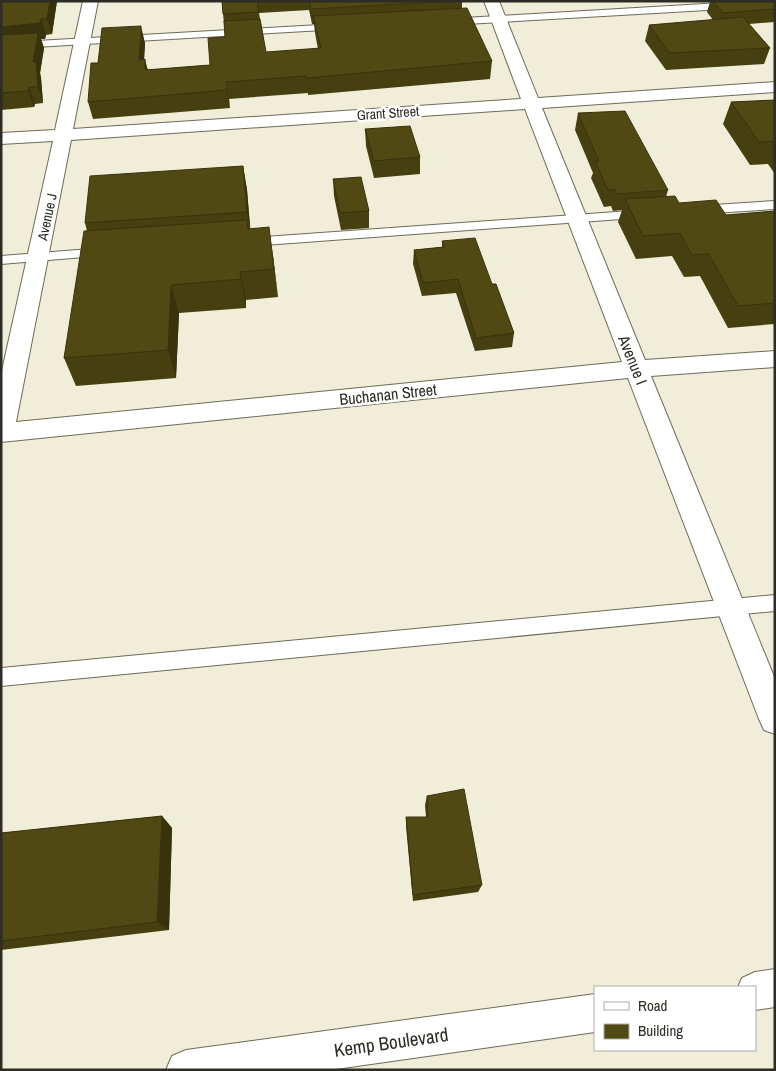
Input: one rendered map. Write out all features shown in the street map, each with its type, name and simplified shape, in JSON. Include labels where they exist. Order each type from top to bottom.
[{"type":"street","name":"Avenue J","points":[[1,433],[91,1]]},
{"type":"street","name":"Avenue I","points":[[494,10],[775,719]]},
{"type":"street","name":"Grant Street","points":[[1,139],[775,87]]},
{"type":"street","name":"Buchanan Street","points":[[1,433],[637,369],[775,359]]},
{"type":"street","points":[[756,991],[775,988]]},
{"type":"street","name":"Kemp Boulevard","points":[[186,1070],[594,1013]]},
{"type":"lane","points":[[438,22],[494,10],[775,3]]},
{"type":"lane","points":[[1,46],[350,27]]},
{"type":"lane","points":[[686,211],[775,205]]},
{"type":"lane","points":[[238,243],[656,213]]},
{"type":"lane","points":[[1,260],[118,251]]},
{"type":"lane","points":[[1,677],[775,603]]},
{"type":"building","points":[[1,1],[50,1],[47,19],[41,19],[40,23],[1,27]]},
{"type":"building","points":[[222,1],[257,1],[259,12],[223,14]]},
{"type":"building","points":[[309,1],[454,1],[311,9]]},
{"type":"building","points":[[713,1],[775,1],[775,9],[723,13]]},
{"type":"building","points":[[467,8],[492,61],[307,78],[306,76],[226,82],[227,90],[88,102],[91,63],[98,63],[102,28],[141,26],[139,60],[145,59],[145,70],[210,65],[208,38],[225,37],[224,21],[260,19],[266,52],[321,48],[313,16]]},
{"type":"building","points":[[743,17],[770,48],[670,53],[649,25]]},
{"type":"building","points":[[38,33],[33,62],[36,62],[38,87],[29,87],[28,91],[1,93],[1,35]]},
{"type":"building","points":[[775,100],[775,141],[759,142],[731,102]]},
{"type":"building","points":[[625,111],[668,190],[617,194],[615,189],[608,190],[595,161],[599,161],[578,113]]},
{"type":"building","points":[[410,126],[420,157],[374,161],[365,129]]},
{"type":"building","points":[[243,166],[247,212],[85,223],[90,176]]},
{"type":"building","points":[[361,177],[369,211],[340,213],[333,179]]},
{"type":"building","points":[[675,196],[679,203],[716,200],[726,215],[775,211],[775,303],[738,306],[709,254],[692,255],[680,233],[643,236],[625,199]]},
{"type":"building","points":[[247,220],[248,229],[269,227],[274,269],[240,272],[241,279],[171,285],[168,350],[64,358],[84,231]]},
{"type":"building","points":[[475,238],[492,284],[496,284],[514,333],[476,338],[458,279],[423,283],[414,250],[444,247],[442,241]]},
{"type":"building","points":[[464,789],[482,885],[413,895],[406,817],[428,817],[427,796]]},
{"type":"building","points":[[162,816],[157,922],[1,941],[1,833]]}]
